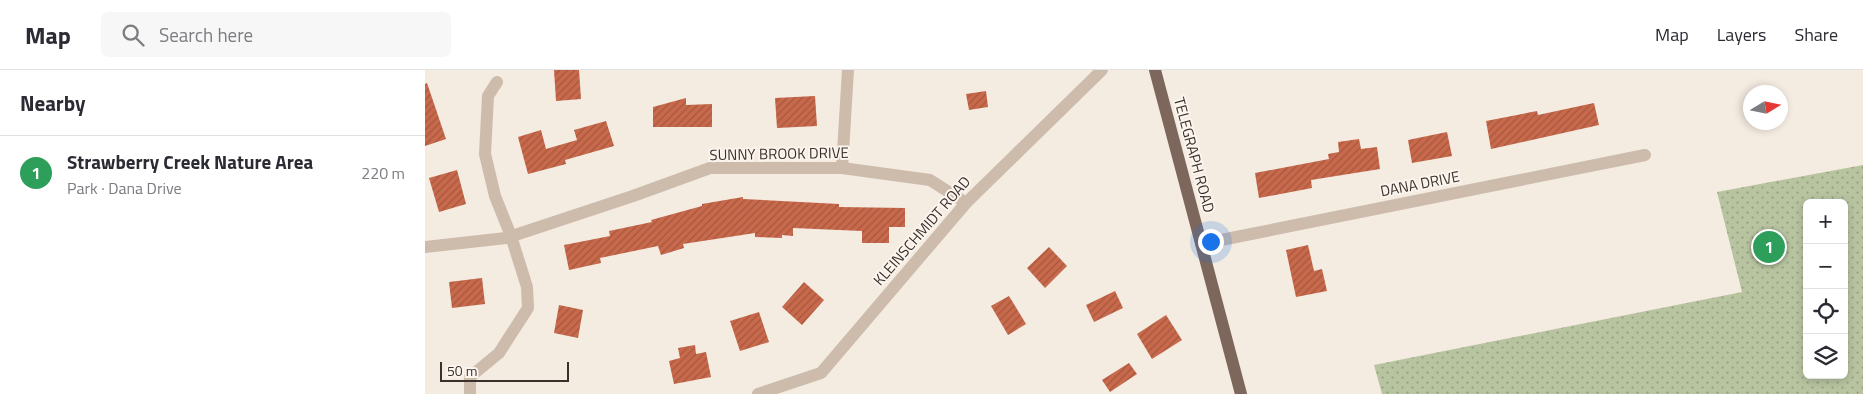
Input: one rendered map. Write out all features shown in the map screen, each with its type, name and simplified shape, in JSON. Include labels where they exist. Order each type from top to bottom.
[{"type":"main road","name":"TELEGRAPH ROAD","points":[[1155,70],[1241,394]]},
{"type":"street","points":[[842,168],[848,70]]},
{"type":"street","name":"KLEINSCHMIDT ROAD","points":[[758,394],[821,373],[966,203],[1102,70]]},
{"type":"street","points":[[469,394],[470,377],[499,353],[528,308],[527,287],[495,196],[485,154],[488,96],[497,82]]},
{"type":"street","name":"DANA DRIVE","points":[[1201,244],[1645,155]]},
{"type":"street","name":"SUNNY BROOK DRIVE","points":[[425,247],[508,237],[633,196],[710,168],[842,168],[930,180],[966,203]]},
{"type":"green space","points":[[1863,165],[1863,394],[1382,394],[1374,365],[1742,292],[1717,192]]},
{"type":"building","points":[[554,70],[579,70],[581,99],[556,101]]},
{"type":"building","points":[[427,83],[446,139],[425,146],[425,84]]},
{"type":"building","points":[[986,91],[988,107],[969,110],[966,94]]},
{"type":"building","points":[[815,96],[817,126],[777,128],[775,98]]},
{"type":"building","points":[[686,98],[686,105],[712,104],[712,127],[653,127],[653,107]]},
{"type":"building","points":[[1594,103],[1599,125],[1491,149],[1486,121],[1537,111],[1538,115]]},
{"type":"building","points":[[606,121],[614,146],[565,160],[566,164],[528,174],[518,137],[541,130],[546,149],[577,140],[574,130]]},
{"type":"building","points":[[1447,132],[1452,156],[1412,163],[1408,140]]},
{"type":"building","points":[[1359,139],[1361,149],[1377,147],[1380,169],[1311,180],[1312,188],[1259,198],[1255,173],[1329,159],[1328,154],[1339,152],[1338,142]]},
{"type":"building","points":[[457,170],[466,204],[439,212],[429,178]]},
{"type":"building","points":[[743,197],[743,199],[839,204],[839,207],[905,208],[905,227],[889,227],[889,243],[862,243],[862,231],[793,228],[793,236],[782,235],[782,238],[755,237],[755,233],[683,244],[684,248],[661,255],[658,246],[600,258],[601,263],[569,270],[564,245],[610,236],[609,231],[652,222],[651,220],[702,206],[702,204]]},
{"type":"building","points":[[1308,245],[1314,271],[1322,269],[1327,291],[1296,297],[1286,250]]},
{"type":"building","points":[[1049,247],[1067,266],[1045,288],[1027,268]]},
{"type":"building","points":[[482,278],[485,304],[452,308],[449,282]]},
{"type":"building","points":[[804,282],[824,300],[802,325],[782,307]]},
{"type":"building","points":[[1115,291],[1123,308],[1094,322],[1086,305]]},
{"type":"building","points":[[1009,296],[1026,324],[1008,335],[991,306]]},
{"type":"building","points":[[559,305],[583,310],[578,338],[554,333]]},
{"type":"building","points":[[759,312],[769,342],[740,351],[730,321]]},
{"type":"building","points":[[1166,315],[1182,340],[1152,359],[1137,334]]},
{"type":"building","points":[[695,345],[696,354],[706,352],[711,377],[674,384],[669,361],[680,358],[678,348]]},
{"type":"building","points":[[1129,363],[1137,374],[1110,392],[1102,380]]},
{"type":"place","name":"Strawberry Creek Nature Area","points":[[1769,247]]}]
